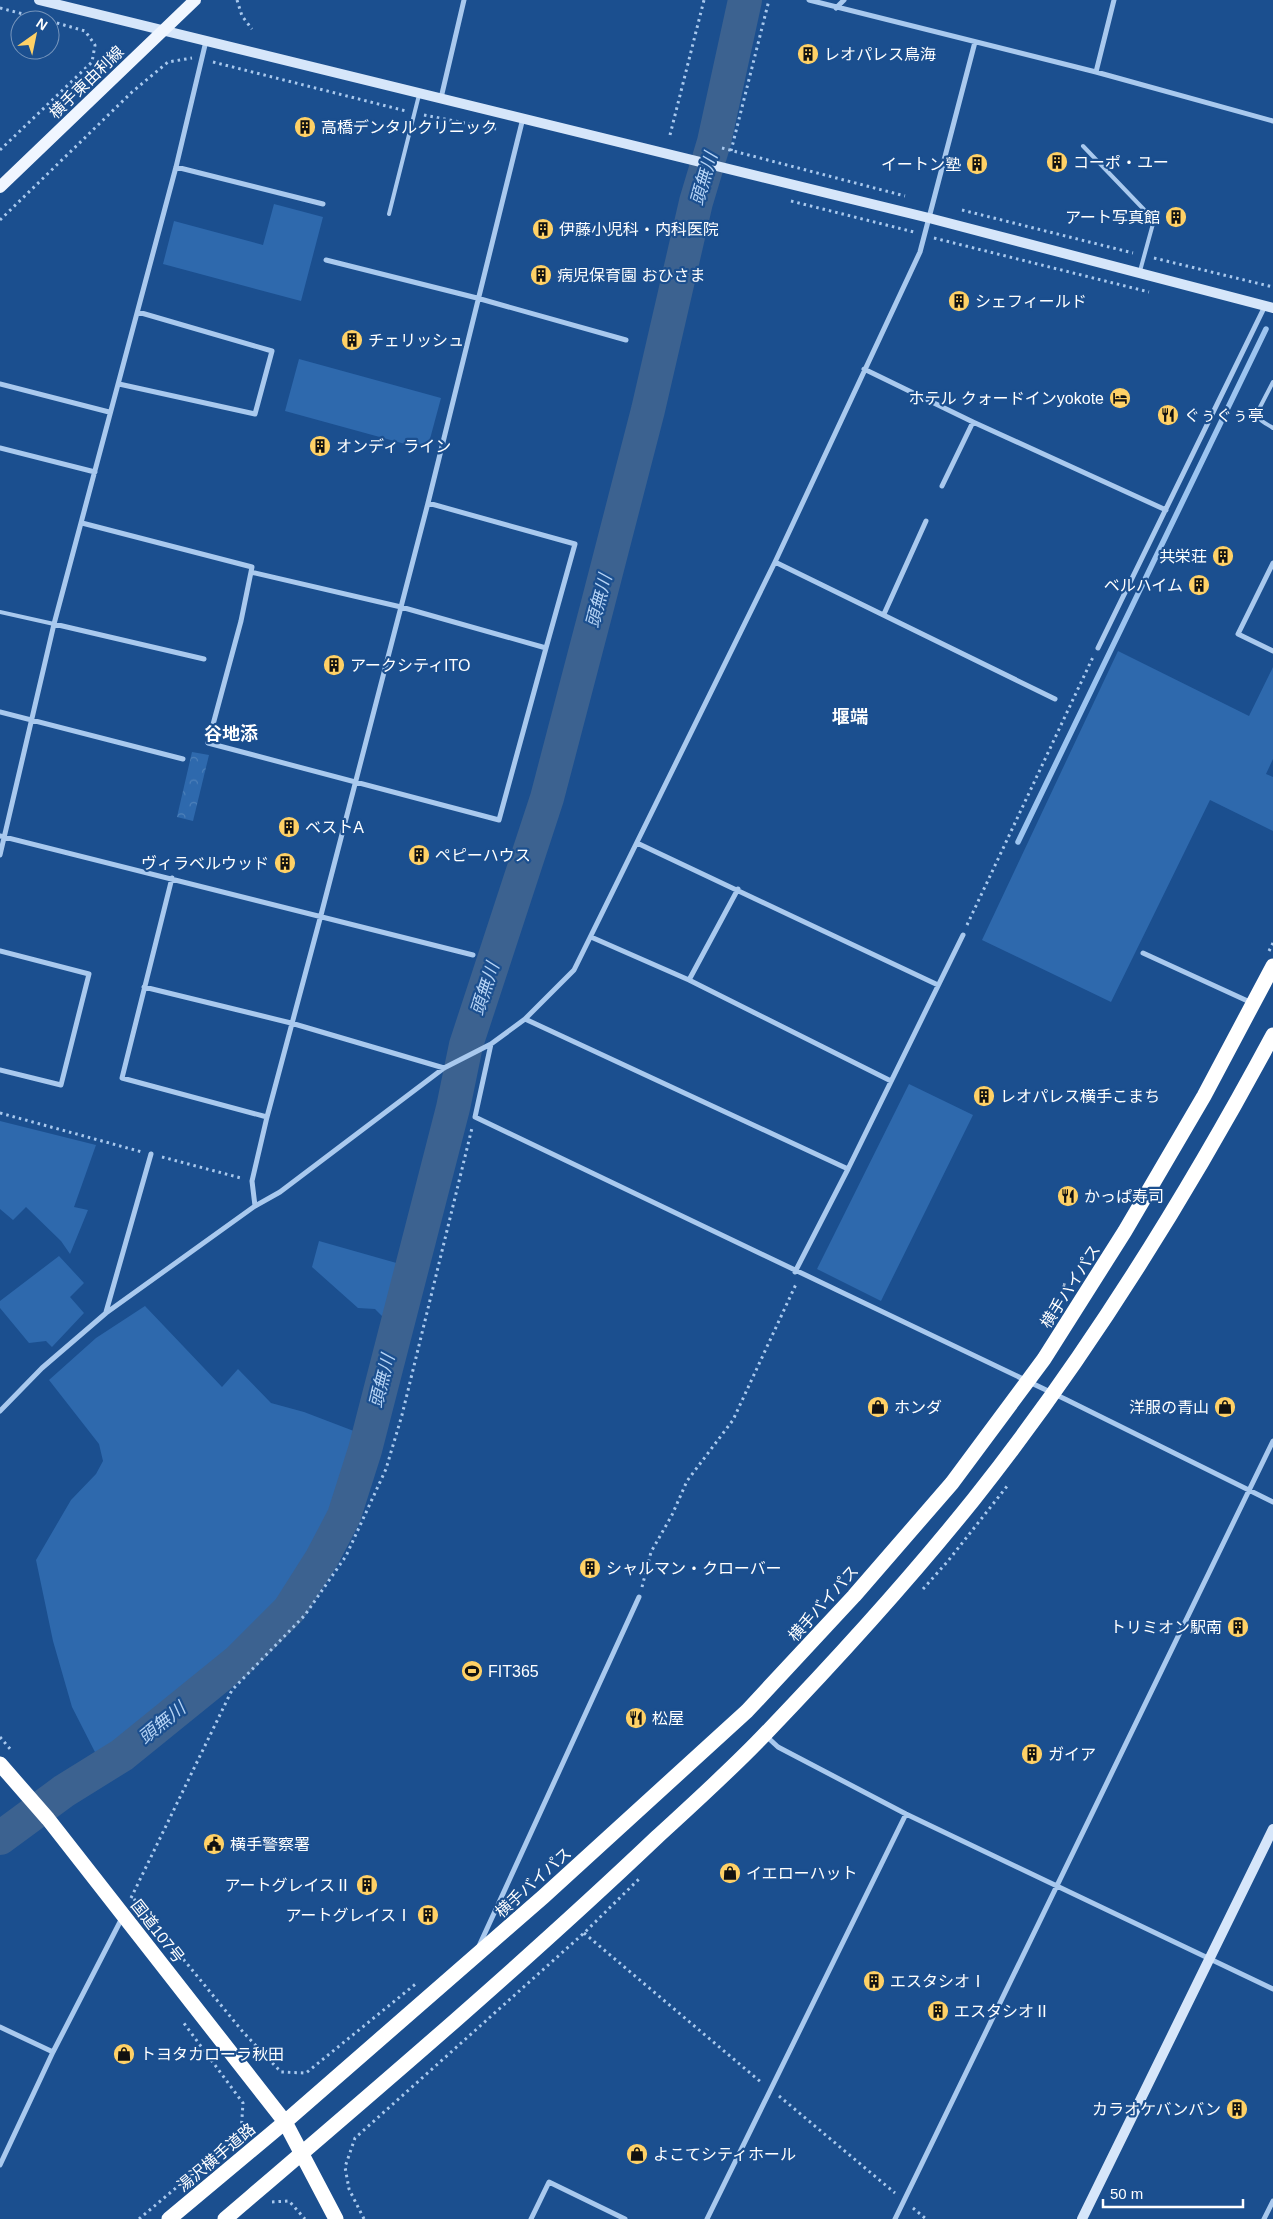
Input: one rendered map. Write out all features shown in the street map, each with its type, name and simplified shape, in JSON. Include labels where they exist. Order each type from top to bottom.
[{"type":"highway","name":"横手バイパス","points":[[286,2122],[544,1897],[747,1711],[854,1596],[952,1484],[1027,1382],[1125,1232],[1204,1096],[1254,1004],[1269,962]]},
{"type":"highway","points":[[225,2219],[572,1918],[765,1735],[908,1579],[974,1499],[1052,1394],[1153,1246],[1231,1112],[1273,1035]]},
{"type":"highway","name":"国道107号","points":[[0,1764],[48,1819],[286,2122]]},
{"type":"highway","points":[[286,2122],[336,2219]]},
{"type":"highway","name":"湯沢横手道路","points":[[169,2219],[286,2122]]},
{"type":"main road","name":"横手東由利線","points":[[0,187],[195,0]]},
{"type":"street","points":[[39,0],[929,218],[1269,307],[1098,648]]},
{"type":"street","points":[[441,98],[464,0]]},
{"type":"street","points":[[809,0],[1096,72],[1273,121]]},
{"type":"street","points":[[836,8],[844,0]]},
{"type":"street","points":[[1096,72],[1114,0]]},
{"type":"street","points":[[0,855],[2,836],[32,720],[54,624],[82,523],[109,412],[119,384],[176,167],[206,40]]},
{"type":"street","points":[[0,1411],[42,1368],[106,1313],[255,1206],[280,1192],[444,1068],[491,1044],[525,1019],[574,970],[775,562],[920,252],[975,42]]},
{"type":"street","points":[[255,1206],[252,1181],[267,1117],[291,1023],[322,915],[428,503],[523,118]]},
{"type":"street","points":[[176,167],[323,204]]},
{"type":"street","points":[[326,260],[478,298],[626,340]]},
{"type":"street","points":[[119,384],[256,414],[272,350],[138,312]]},
{"type":"street","points":[[864,369],[973,422],[1166,510]]},
{"type":"street","points":[[0,384],[109,412]]},
{"type":"street","points":[[942,486],[973,422]]},
{"type":"street","points":[[0,448],[95,472]]},
{"type":"street","points":[[82,523],[252,567],[241,621],[208,743],[499,820],[575,544],[428,503]]},
{"type":"street","points":[[884,614],[926,520]]},
{"type":"street","points":[[775,562],[1055,699]]},
{"type":"street","points":[[1273,563],[1238,634],[1273,651]]},
{"type":"street","points":[[251,572],[401,607],[546,648]]},
{"type":"street","points":[[54,624],[204,659]]},
{"type":"street","points":[[0,712],[183,759]]},
{"type":"street","points":[[2,836],[322,915],[473,955]]},
{"type":"street","points":[[637,842],[938,985]]},
{"type":"street","points":[[172,878],[122,1078],[267,1117]]},
{"type":"street","points":[[689,980],[738,889]]},
{"type":"street","points":[[798,1273],[963,935]]},
{"type":"street","points":[[591,937],[689,980],[891,1081]]},
{"type":"street","points":[[0,951],[89,974],[61,1085],[0,1070]]},
{"type":"street","points":[[1143,953],[1254,1004]]},
{"type":"street","points":[[144,986],[291,1023],[444,1068]]},
{"type":"street","points":[[525,1019],[848,1169]]},
{"type":"street","points":[[491,1044],[474,1117],[1273,1502]]},
{"type":"street","points":[[106,1313],[151,1154]]},
{"type":"street","points":[[895,2219],[1273,1441]]},
{"type":"street","points":[[474,1957],[639,1597]]},
{"type":"street","points":[[765,1735],[778,1747],[906,1814],[1273,1988]]},
{"type":"street","points":[[707,2219],[906,1814]]},
{"type":"street","points":[[1082,2219],[1273,1829]]},
{"type":"street","points":[[0,2165],[53,2052],[123,1915]]},
{"type":"street","points":[[0,2027],[53,2052]]},
{"type":"street","points":[[531,2219],[549,2182],[626,2219]]},
{"type":"street","points":[[1264,2219],[1273,2201]]},
{"type":"lane","points":[[389,214],[420,92]]},
{"type":"lane","points":[[1082,146],[1154,220],[1139,273]]},
{"type":"lane","points":[[1273,382],[1258,411],[1258,416],[1259,419],[1273,428]]},
{"type":"lane","points":[[0,612],[54,624]]},
{"type":"path","points":[[237,0],[242,16],[252,29]]},
{"type":"path","points":[[670,135],[704,0]]},
{"type":"path","points":[[731,151],[769,0]]},
{"type":"path","points":[[0,150],[92,62],[95,45],[85,31],[60,24]]},
{"type":"path","points":[[0,220],[132,92],[168,62],[190,58],[415,113],[519,134]]},
{"type":"path","points":[[722,148],[1273,287]]},
{"type":"path","points":[[789,200],[1152,293]]},
{"type":"path","points":[[963,935],[1098,648]]},
{"type":"path","points":[[1269,962],[1273,943]]},
{"type":"path","points":[[0,1113],[252,1181]]},
{"type":"path","points":[[123,1915],[232,1690],[310,1608],[346,1556],[386,1469],[402,1415],[474,1117]]},
{"type":"path","points":[[639,1597],[651,1552],[672,1515],[687,1481],[732,1420],[798,1273]]},
{"type":"path","points":[[127,1890],[244,2032],[281,2072],[306,2073],[418,1981]]},
{"type":"path","points":[[584,1933],[926,2219]]},
{"type":"path","points":[[139,2219],[241,2133],[243,2103],[178,2015]]},
{"type":"path","points":[[271,2202],[290,2200],[305,2219]]},
{"type":"green space","points":[[274,204],[323,217],[301,301],[163,264],[174,221],[263,245]]},
{"type":"green space","points":[[299,359],[441,398],[427,450],[285,411]]},
{"type":"green space","points":[[1118,651],[1249,716],[1273,667],[1273,759],[1266,774],[1273,777],[1273,831],[1210,800],[1111,1002],[982,940]]},
{"type":"green space","points":[[192,752],[209,755],[193,821],[177,817]]},
{"type":"green space","points":[[909,1084],[973,1115],[881,1301],[817,1269]]},
{"type":"green space","points":[[0,1121],[96,1145],[74,1207],[88,1210],[70,1254],[61,1241],[26,1207],[13,1220],[0,1209]]},
{"type":"green space","points":[[319,1241],[400,1264],[388,1322],[375,1309],[358,1308],[312,1267]]},
{"type":"green space","points":[[59,1256],[84,1283],[70,1297],[84,1313],[52,1347],[46,1341],[29,1343],[0,1308],[0,1301]]},
{"type":"green space","points":[[145,1306],[222,1387],[238,1369],[271,1403],[304,1412],[359,1433],[341,1500],[318,1541],[258,1631],[217,1671],[113,1752],[98,1758],[72,1707],[53,1641],[36,1560],[71,1500],[96,1474],[103,1461],[99,1444],[49,1380],[96,1338]]},
{"type":"waterway","name":"頭無川","points":[[0,1838],[64,1791],[122,1755],[238,1661],[289,1610],[322,1558],[344,1516],[365,1450],[453,1108],[466,1045],[547,798],[648,410],[696,202],[714,142],[745,0]]},
{"type":"waterway","points":[[1018,842],[1266,329]]},
{"type":"place","name":"レオパレス鳥海","points":[[808,54]]},
{"type":"place","name":"高橋デンタルクリニック","points":[[305,127]]},
{"type":"place","name":"コーポ・ユー","points":[[1057,162]]},
{"type":"place","name":"イートン塾","points":[[977,164]]},
{"type":"place","name":"アート写真館","points":[[1176,217]]},
{"type":"place","name":"伊藤小児科・内科医院","points":[[543,229]]},
{"type":"place","name":"病児保育園 おひさま","points":[[541,275]]},
{"type":"place","name":"シェフィールド","points":[[959,301]]},
{"type":"place","name":"チェリッシュ","points":[[352,340]]},
{"type":"place","name":"ホテル クォードインyokote","points":[[1120,398]]},
{"type":"place","name":"ぐぅぐぅ亭","points":[[1168,415]]},
{"type":"place","name":"オンディ ライン","points":[[320,446]]},
{"type":"place","name":"共栄荘","points":[[1223,556]]},
{"type":"place","name":"ベルハイム","points":[[1199,585]]},
{"type":"place","name":"アークシティITO","points":[[334,665]]},
{"type":"place","name":"ベストA","points":[[289,827]]},
{"type":"place","name":"ペピーハウス","points":[[419,855]]},
{"type":"place","name":"ヴィラベルウッド","points":[[285,863]]},
{"type":"place","name":"レオパレス横手こまち","points":[[984,1096]]},
{"type":"place","name":"かっぱ寿司","points":[[1068,1196]]},
{"type":"place","name":"ホンダ","points":[[878,1407]]},
{"type":"place","name":"洋服の青山","points":[[1225,1407]]},
{"type":"place","name":"シャルマン・クローバー","points":[[590,1568]]},
{"type":"place","name":"トリミオン駅南","points":[[1238,1627]]},
{"type":"place","name":"FIT365","points":[[472,1671]]},
{"type":"place","name":"松屋","points":[[636,1718]]},
{"type":"place","name":"ガイア","points":[[1032,1754]]},
{"type":"place","name":"横手警察署","points":[[214,1844]]},
{"type":"place","name":"イエローハット","points":[[730,1873]]},
{"type":"place","name":"アートグレイスⅡ","points":[[367,1885]]},
{"type":"place","name":"アートグレイスⅠ","points":[[428,1915]]},
{"type":"place","name":"エスタシオⅠ","points":[[874,1981]]},
{"type":"place","name":"エスタシオⅡ","points":[[938,2011]]},
{"type":"place","name":"トヨタカローラ秋田","points":[[124,2054]]},
{"type":"place","name":"カラオケバンバン","points":[[1237,2109]]},
{"type":"place","name":"よこてシティホール","points":[[637,2154]]},
{"type":"district","name":"堰端","points":[[850,717]]},
{"type":"district","name":"谷地添","points":[[231,734]]}]
